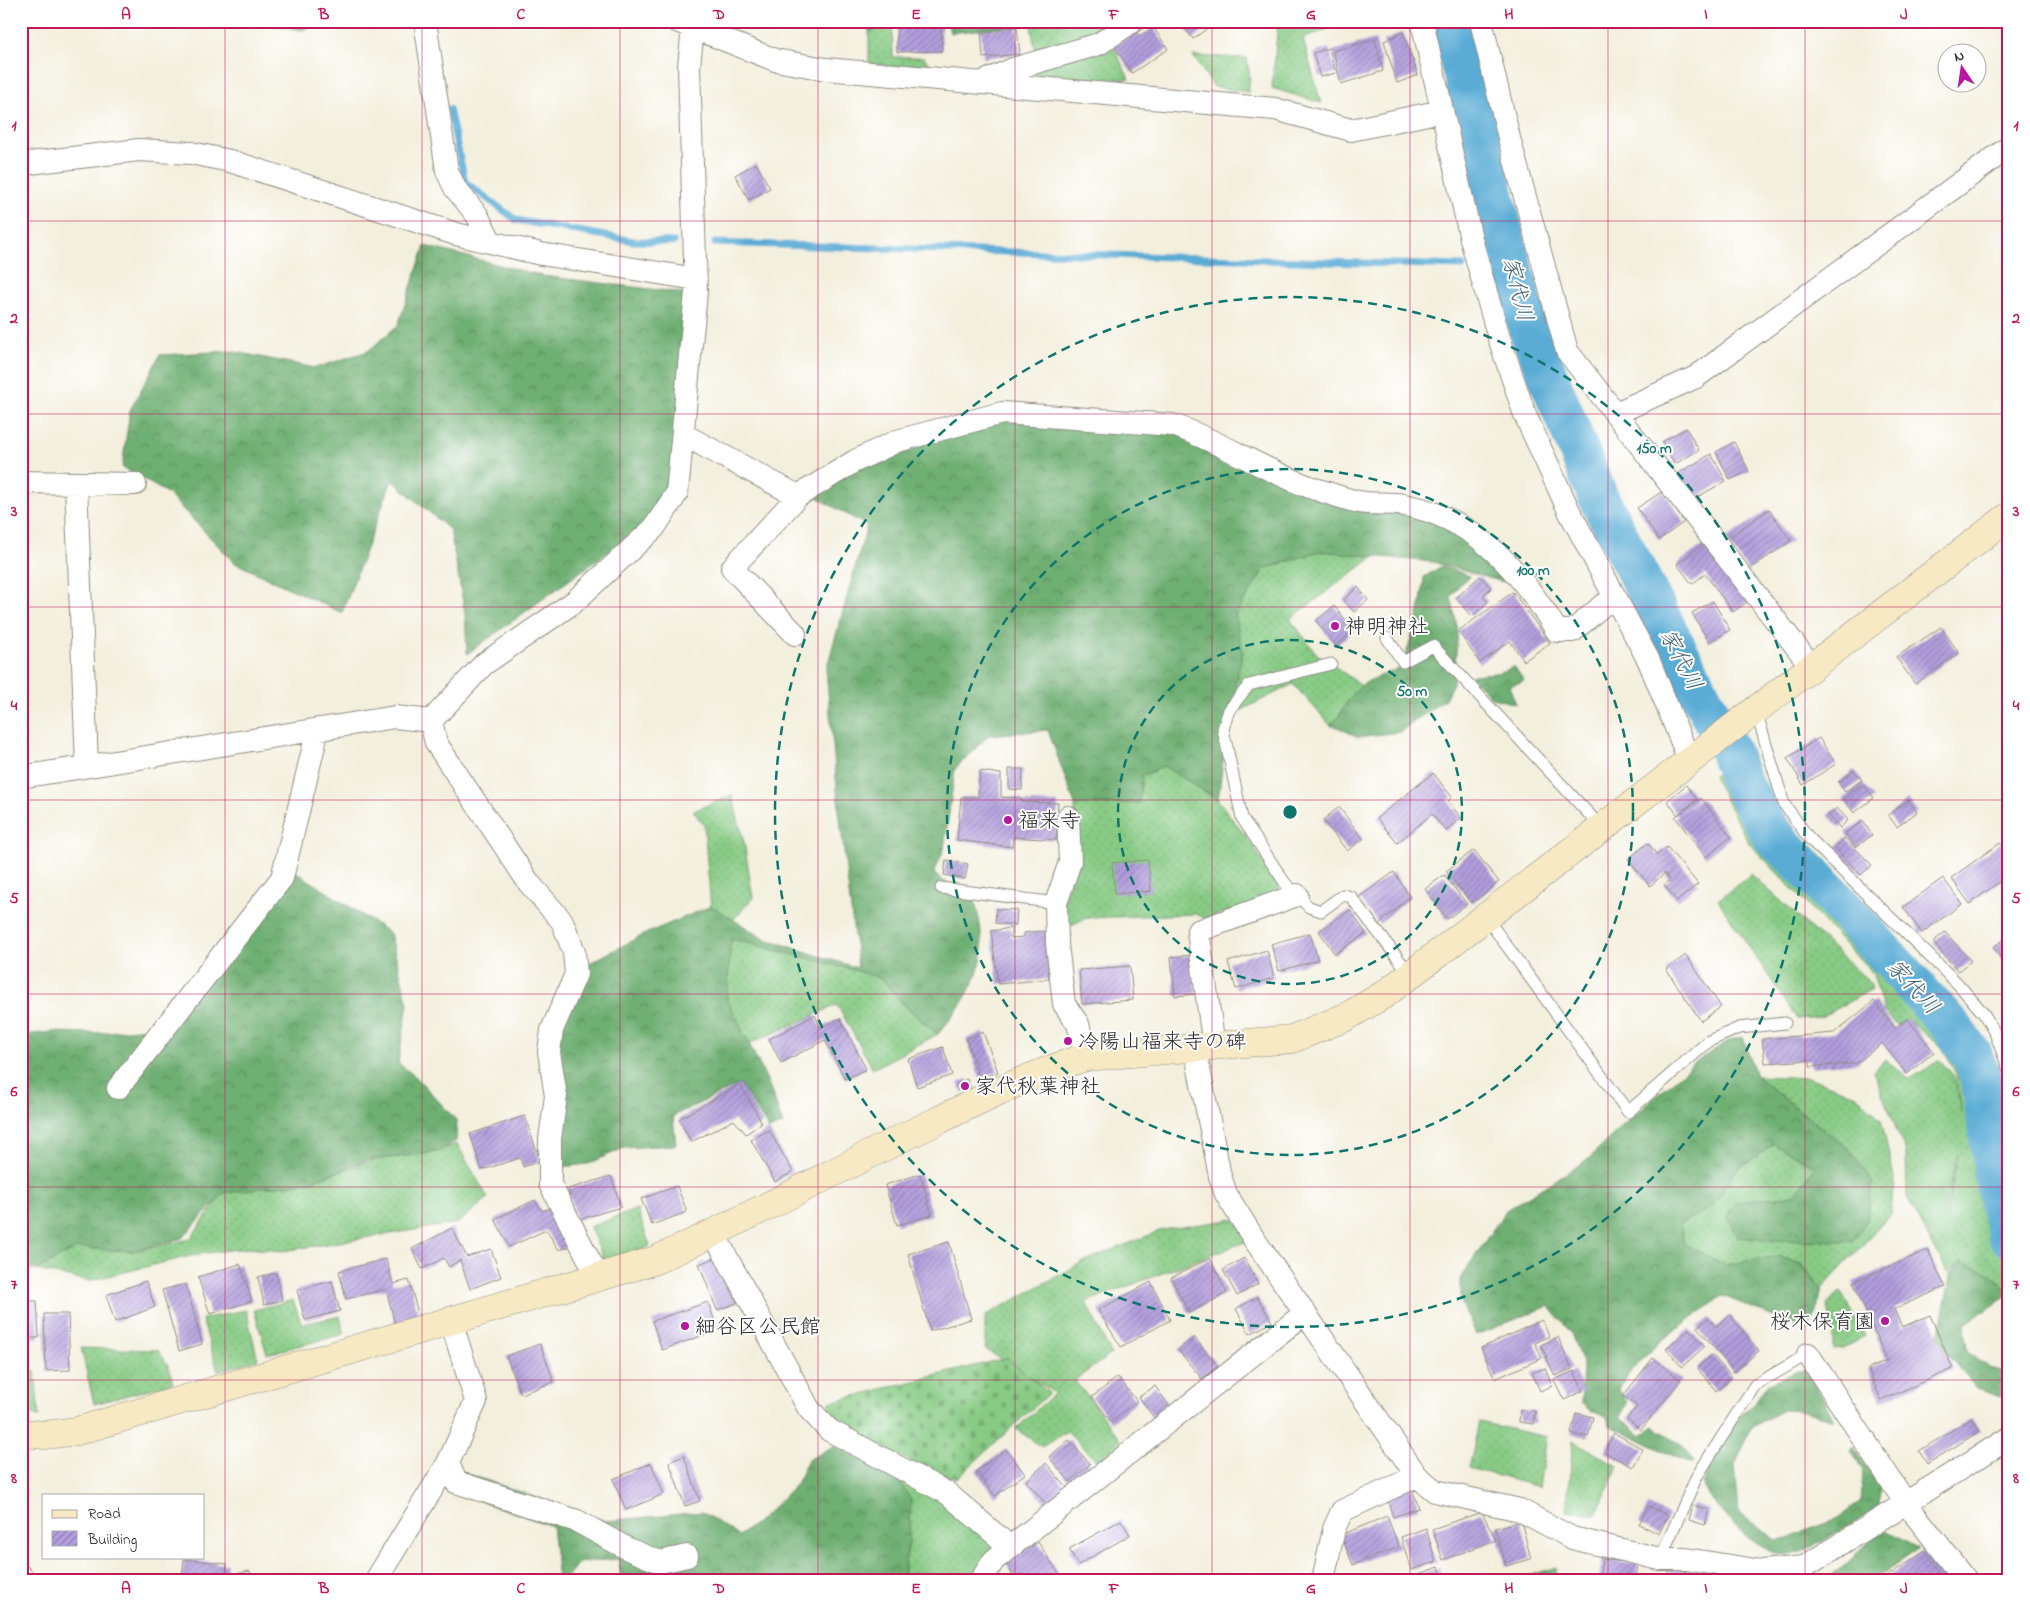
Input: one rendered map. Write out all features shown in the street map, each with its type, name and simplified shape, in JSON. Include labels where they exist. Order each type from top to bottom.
[{"type":"street","points":[[425,21],[447,172],[455,188],[477,215],[491,242]]},
{"type":"street","points":[[978,84],[1013,69],[1099,44],[1133,21]]},
{"type":"street","points":[[1422,21],[1471,239],[1499,338],[1525,415],[1569,511],[1649,660],[1693,756]]},
{"type":"street","points":[[1481,21],[1512,152],[1568,351],[1812,667]]},
{"type":"street","points":[[431,721],[484,664],[574,602],[654,528],[677,493],[684,435],[696,279],[690,66],[685,25],[774,60],[826,69],[1275,109],[1351,130],[1442,111]]},
{"type":"street","points":[[1616,413],[1696,377],[2009,147]]},
{"type":"street","points":[[21,164],[139,150],[190,153],[230,161],[456,234],[542,254],[696,279]]},
{"type":"street","points":[[795,634],[732,568],[798,496],[855,461],[897,441],[1002,413],[1173,426],[1198,434],[1313,488],[1359,502],[1405,505],[1438,515],[1472,531],[1502,557],[1539,601],[1557,631],[1573,631],[1603,605],[1617,600]]},
{"type":"street","points":[[684,435],[798,496]]},
{"type":"street","points":[[21,482],[135,484]]},
{"type":"street","points":[[76,483],[87,766]]},
{"type":"street","points":[[21,1433],[45,1435],[78,1431],[653,1261],[714,1234],[872,1152],[1002,1089],[1039,1073],[1086,1058],[1271,1043],[1310,1034],[1346,1017],[1384,994],[2009,516]]},
{"type":"street","points":[[21,777],[395,717],[431,721]]},
{"type":"street","points":[[431,721],[436,743],[529,883],[562,921],[574,952],[576,974],[552,1030],[549,1052],[556,1096],[550,1139],[550,1184],[598,1277]]},
{"type":"street","points":[[118,1088],[282,878],[318,730]]},
{"type":"street","points":[[1068,816],[1070,862],[1056,903],[1057,944],[1064,1004],[1078,1024],[1086,1058]]},
{"type":"street","points":[[1297,895],[1198,931],[1204,1048],[1220,1176],[1226,1194],[1305,1313],[1417,1476],[1435,1491],[1520,1510],[1572,1538],[1660,1559],[1686,1559],[1762,1571],[1798,1573],[1906,1502],[2009,1438]]},
{"type":"street","points":[[714,1234],[809,1409],[829,1430],[947,1493],[1010,1547]]},
{"type":"street","points":[[981,1580],[994,1560],[1305,1313]]},
{"type":"street","points":[[376,1580],[448,1463],[476,1401],[451,1321]]},
{"type":"street","points":[[1808,1354],[1906,1502],[1966,1580]]},
{"type":"street","points":[[448,1463],[456,1482],[577,1521],[628,1549],[660,1562],[687,1556]]},
{"type":"street","points":[[1323,1580],[1334,1529],[1342,1511],[1417,1476]]},
{"type":"street","points":[[21,1576],[24,1580]]},
{"type":"lane","points":[[1387,638],[1403,662],[1433,646],[1601,827]]},
{"type":"lane","points":[[1331,664],[1249,685],[1229,710],[1223,729],[1242,818],[1285,883],[1309,907],[1321,911],[1343,895],[1351,897],[1410,974]]},
{"type":"lane","points":[[1749,714],[1784,804],[1808,838],[1965,992],[1984,1014],[1996,1035],[2009,1070]]},
{"type":"lane","points":[[941,888],[1056,903]]},
{"type":"lane","points":[[1485,916],[1628,1112],[1709,1041],[1739,1028],[1785,1023]]},
{"type":"lane","points":[[1660,1559],[1697,1476],[1755,1385],[1808,1354]]},
{"type":"green space","points":[[253,21],[332,21],[301,30]]},
{"type":"green space","points":[[869,21],[899,21],[869,31]]},
{"type":"green space","points":[[947,21],[1030,21],[1030,24],[950,33]]},
{"type":"green space","points":[[1030,21],[1125,21],[1107,34],[1036,54]]},
{"type":"green space","points":[[1278,21],[1347,21],[1303,39],[1321,103],[1272,88]]},
{"type":"green space","points":[[892,24],[893,57],[924,57],[933,70],[869,64],[869,31]]},
{"type":"green space","points":[[1112,43],[1129,79],[1009,78]]},
{"type":"green space","points":[[1193,56],[1247,58],[1250,78],[1248,92],[1214,87]]},
{"type":"green space","points":[[425,246],[543,276],[683,293],[692,346],[670,504],[608,552],[467,654],[465,613],[450,530],[392,480],[342,613],[235,563],[167,493],[122,467],[130,410],[160,355],[231,351],[315,368],[368,351],[398,325]]},
{"type":"green space","points":[[1002,413],[1189,431],[1339,496],[1407,506],[1502,557],[1503,582],[1433,562],[1320,551],[1264,569],[1235,616],[1243,651],[1230,708],[1218,800],[1164,766],[1142,776],[1139,803],[1075,805],[1048,730],[989,735],[955,769],[944,849],[934,873],[947,883],[973,893],[981,929],[982,948],[982,957],[977,975],[968,993],[957,1011],[938,1034],[905,1006],[883,980],[865,973],[731,939],[727,999],[768,1082],[783,1124],[769,1130],[740,1084],[673,1116],[676,1145],[624,1148],[588,1164],[553,1168],[552,1030],[576,970],[647,933],[711,906],[765,939],[858,968],[839,811],[826,670],[867,526],[811,494],[922,435]]},
{"type":"green space","points":[[1319,551],[1376,555],[1290,619],[1316,653],[1362,686],[1348,701],[1332,727],[1293,684],[1242,710],[1229,710],[1235,616],[1264,569]]},
{"type":"green space","points":[[1442,566],[1470,576],[1460,584],[1451,597],[1458,631],[1453,683],[1445,699],[1400,732],[1358,737],[1331,724],[1361,686],[1375,678],[1401,668],[1418,612],[1424,577]]},
{"type":"green space","points":[[1514,666],[1524,681],[1509,686],[1516,704],[1492,698],[1470,676],[1498,673]]},
{"type":"green space","points":[[1164,766],[1218,800],[1256,850],[1282,893],[1206,919],[1196,914],[1087,918],[1066,927],[1063,904],[1075,861],[1075,805],[1139,803],[1142,776]]},
{"type":"green space","points":[[1724,769],[1757,813],[1778,807],[1855,907],[1981,1038],[2004,1128],[2009,1179],[2009,1294],[1961,1261],[1948,1273],[1907,1197],[1906,1153],[1873,1071],[1885,1059],[1910,1079],[1940,1060],[1954,1076],[1962,1113],[1956,1074],[1942,1047],[1907,1020],[1897,1025],[1884,1012],[1873,974],[1749,843],[1713,776]],"holes":[[[1958,1154],[1946,1217],[1944,1215]]]},
{"type":"green space","points":[[732,795],[744,842],[753,898],[731,922],[712,921],[704,825],[693,811]]},
{"type":"green space","points":[[293,870],[390,933],[408,1004],[398,1063],[416,1077],[457,1121],[456,1141],[438,1152],[368,1160],[309,1182],[224,1193],[182,1238],[133,1251],[77,1248],[36,1270],[21,1269],[21,1035],[53,1032],[98,1033],[166,1026]]},
{"type":"green space","points":[[1751,874],[1870,982],[1872,989],[1821,1017],[1797,1019],[1718,900]]},
{"type":"green space","points":[[730,939],[765,939],[854,967],[883,980],[905,1006],[938,1034],[873,1069],[837,1005],[749,1044],[727,999]]},
{"type":"green space","points":[[1743,1037],[1756,1076],[1851,1151],[1873,1183],[1867,1220],[1853,1241],[1764,1240],[1738,1237],[1727,1216],[1736,1202],[1795,1195],[1815,1167],[1774,1144],[1734,1172],[1713,1206],[1680,1224],[1684,1244],[1725,1265],[1777,1256],[1801,1264],[1822,1289],[1814,1318],[1807,1330],[1723,1296],[1665,1338],[1627,1376],[1619,1390],[1627,1403],[1620,1417],[1642,1436],[1652,1426],[1671,1437],[1687,1451],[1693,1463],[1677,1458],[1609,1425],[1607,1417],[1591,1411],[1581,1403],[1583,1366],[1571,1333],[1549,1306],[1476,1335],[1461,1302],[1461,1277],[1506,1210],[1586,1161],[1622,1126],[1694,1063],[1730,1040]]},
{"type":"green space","points":[[1756,1076],[1811,1078],[1858,1096],[1881,1119],[1894,1177],[1891,1214],[1822,1289],[1801,1264],[1777,1256],[1725,1265],[1684,1244],[1680,1224],[1712,1206],[1734,1172],[1774,1144],[1815,1166],[1796,1195],[1735,1202],[1794,1240],[1851,1151]]},
{"type":"green space","points":[[457,1144],[488,1198],[458,1223],[283,1251],[247,1248],[199,1254],[88,1281],[36,1270],[77,1248],[133,1251],[190,1239],[223,1193],[314,1180],[374,1160],[431,1153]]},
{"type":"green space","points":[[637,1209],[650,1246],[606,1265],[590,1227]]},
{"type":"green space","points":[[1235,1219],[1250,1240],[1086,1302],[1111,1354],[1075,1380],[1121,1440],[1099,1463],[1067,1431],[1042,1447],[1016,1429],[1055,1393],[985,1349],[985,1316],[1083,1262],[1162,1230]]},
{"type":"green space","points":[[1961,1261],[1991,1274],[2009,1290],[2009,1295],[1965,1324],[1967,1351],[1989,1368],[2009,1373],[2009,1401],[1976,1388],[1950,1358],[1938,1337],[1951,1273]]},
{"type":"green space","points":[[1841,1291],[1865,1336],[1843,1348],[1833,1349],[1833,1328],[1827,1304]]},
{"type":"green space","points":[[293,1300],[302,1324],[340,1316],[344,1334],[267,1354],[254,1310]]},
{"type":"green space","points":[[246,1310],[258,1360],[218,1371],[202,1319]]},
{"type":"green space","points":[[81,1348],[158,1350],[168,1365],[173,1383],[94,1404]]},
{"type":"green space","points":[[1006,1358],[1049,1393],[956,1479],[907,1460],[828,1416],[830,1402]]},
{"type":"green space","points":[[21,1360],[35,1371],[39,1417],[21,1413]]},
{"type":"green space","points":[[1808,1370],[1834,1420],[1804,1411],[1783,1410],[1752,1427],[1735,1465],[1739,1513],[1777,1541],[1833,1521],[1861,1502],[1863,1470],[1851,1451],[1854,1447],[1881,1488],[1880,1506],[1808,1549],[1788,1555],[1763,1548],[1751,1540],[1728,1519],[1703,1486],[1709,1464],[1732,1423],[1755,1402],[1767,1384],[1797,1371]]},
{"type":"green space","points":[[1479,1422],[1547,1437],[1539,1487],[1469,1468]]},
{"type":"green space","points":[[1573,1441],[1618,1466],[1596,1515],[1566,1511]]},
{"type":"green space","points":[[834,1446],[896,1476],[911,1500],[909,1542],[902,1580],[622,1580],[618,1559],[578,1563],[565,1580],[558,1580],[552,1526],[443,1488],[453,1469],[605,1521],[702,1512],[739,1536],[767,1514],[796,1484],[808,1460]]},
{"type":"green space","points":[[896,1476],[942,1496],[993,1545],[973,1580],[902,1580],[909,1542]]},
{"type":"green space","points":[[1882,1529],[1919,1549],[1873,1580],[1823,1580],[1843,1567]]},
{"type":"green space","points":[[1556,1567],[1554,1580],[1516,1580]]},
{"type":"building","points":[[1179,21],[1217,21],[1193,39]]},
{"type":"building","points":[[1253,21],[1264,21],[1257,27]]},
{"type":"building","points":[[941,25],[942,51],[897,52],[897,27]]},
{"type":"building","points":[[1017,27],[1020,54],[983,58],[981,30]]},
{"type":"building","points":[[1154,28],[1168,49],[1132,73],[1114,46],[1136,31],[1140,37]]},
{"type":"building","points":[[1403,32],[1418,75],[1397,83],[1384,41]]},
{"type":"building","points":[[1375,39],[1383,71],[1341,84],[1333,51]]},
{"type":"building","points":[[1329,48],[1336,73],[1320,77],[1313,53]]},
{"type":"building","points":[[756,163],[770,188],[749,200],[735,175]]},
{"type":"building","points":[[1686,428],[1699,450],[1675,464],[1662,442]]},
{"type":"building","points":[[1734,442],[1749,471],[1730,480],[1716,452]]},
{"type":"building","points":[[1711,454],[1726,481],[1692,500],[1677,474]]},
{"type":"building","points":[[1663,491],[1684,522],[1659,540],[1637,508]]},
{"type":"building","points":[[1769,509],[1791,541],[1748,570],[1726,539]]},
{"type":"building","points":[[1707,542],[1750,600],[1733,612],[1705,574],[1692,584],[1677,564]]},
{"type":"building","points":[[1480,576],[1491,588],[1483,596],[1488,602],[1472,616],[1456,598]]},
{"type":"building","points":[[1358,587],[1368,600],[1354,612],[1343,600]]},
{"type":"building","points":[[1513,592],[1550,643],[1524,661],[1510,641],[1480,663],[1458,631]]},
{"type":"building","points":[[1713,601],[1730,630],[1709,642],[1692,613]]},
{"type":"building","name":"神明神社","points":[[1334,606],[1354,630],[1336,646],[1316,621]]},
{"type":"building","points":[[1941,627],[1959,653],[1915,684],[1896,657]]},
{"type":"building","points":[[1819,738],[1836,764],[1803,785],[1787,758]]},
{"type":"building","points":[[1009,769],[1023,769],[1022,790],[1009,789]]},
{"type":"building","points":[[1854,770],[1862,780],[1845,792],[1838,782]]},
{"type":"building","name":"福来寺","points":[[980,771],[1001,774],[1001,797],[1021,798],[1022,802],[1058,803],[1056,840],[1013,837],[1012,847],[957,840],[961,797],[978,797]]},
{"type":"building","points":[[1433,773],[1452,797],[1448,801],[1461,818],[1446,831],[1432,814],[1397,843],[1377,818]]},
{"type":"building","points":[[1863,784],[1874,798],[1854,813],[1843,799]]},
{"type":"building","points":[[1686,785],[1697,799],[1678,815],[1667,801]]},
{"type":"building","points":[[1701,798],[1731,837],[1706,857],[1675,817]]},
{"type":"building","points":[[1908,800],[1917,812],[1897,827],[1888,815]]},
{"type":"building","points":[[1339,807],[1363,839],[1347,851],[1323,820]]},
{"type":"building","points":[[1837,808],[1848,820],[1840,828],[1828,815]]},
{"type":"building","points":[[1863,821],[1872,835],[1856,847],[1845,833]]},
{"type":"building","points":[[1845,838],[1872,865],[1861,875],[1835,848]]},
{"type":"building","points":[[1648,843],[1657,855],[1667,847],[1698,884],[1677,901],[1664,885],[1670,880],[1665,873],[1650,886],[1628,859]]},
{"type":"building","points":[[2000,843],[2009,853],[2009,874],[1970,904],[1951,878]]},
{"type":"building","points":[[1474,850],[1499,882],[1472,903],[1446,871]]},
{"type":"building","points":[[946,860],[968,864],[965,879],[944,875]]},
{"type":"building","points":[[1148,860],[1151,891],[1115,894],[1112,863]]},
{"type":"building","points":[[1394,872],[1410,897],[1379,924],[1358,898]]},
{"type":"building","points":[[1444,875],[1467,904],[1447,919],[1425,889]]},
{"type":"building","points":[[1943,878],[1962,904],[1922,933],[1903,907]]},
{"type":"building","points":[[996,909],[1017,910],[1016,925],[995,923]]},
{"type":"building","points":[[1350,910],[1366,933],[1335,954],[1319,931]]},
{"type":"building","points":[[1011,928],[1011,938],[1024,937],[1024,933],[1044,931],[1049,979],[998,984],[991,931]]},
{"type":"building","points":[[1945,932],[1971,961],[1958,971],[1933,942]]},
{"type":"building","points":[[1310,933],[1318,960],[1279,971],[1271,944]]},
{"type":"building","points":[[2009,936],[2009,970],[1993,947]]},
{"type":"building","points":[[1267,950],[1274,978],[1236,989],[1228,962]]},
{"type":"building","points":[[1192,955],[1196,994],[1175,996],[1171,957]]},
{"type":"building","points":[[1686,955],[1721,1007],[1701,1021],[1666,969]]},
{"type":"building","points":[[1130,966],[1133,1000],[1082,1004],[1079,970]]},
{"type":"building","points":[[1874,1001],[1895,1028],[1907,1018],[1934,1052],[1907,1074],[1882,1043],[1857,1063],[1810,1067],[1810,1060],[1765,1063],[1762,1039],[1834,1033]]},
{"type":"building","points":[[815,1015],[821,1028],[840,1018],[866,1069],[845,1079],[825,1040],[781,1063],[769,1039]]},
{"type":"building","points":[[983,1032],[998,1072],[980,1079],[966,1039]]},
{"type":"building","points":[[943,1047],[952,1075],[917,1087],[908,1059]]},
{"type":"building","name":"家代秋葉神社","points":[[967,1079],[971,1089],[962,1092],[958,1083]]},
{"type":"building","points":[[740,1084],[762,1123],[746,1134],[734,1120],[691,1142],[679,1119]]},
{"type":"building","points":[[525,1116],[540,1161],[523,1167],[520,1158],[482,1170],[470,1134]]},
{"type":"building","points":[[769,1130],[793,1172],[775,1182],[751,1140]]},
{"type":"building","points":[[920,1174],[932,1215],[897,1225],[885,1185]]},
{"type":"building","points":[[611,1176],[621,1207],[577,1220],[568,1189]]},
{"type":"building","points":[[677,1186],[687,1212],[652,1225],[641,1199]]},
{"type":"building","points":[[535,1200],[542,1211],[555,1207],[574,1245],[559,1250],[546,1230],[509,1247],[495,1219]]},
{"type":"building","points":[[452,1228],[467,1257],[491,1249],[501,1277],[470,1289],[460,1260],[449,1267],[444,1258],[422,1269],[412,1249]]},
{"type":"building","points":[[949,1242],[971,1319],[930,1331],[908,1254]]},
{"type":"building","name":"桜木保育園","points":[[1928,1250],[1945,1287],[1894,1309],[1902,1327],[1930,1315],[1953,1369],[1881,1400],[1868,1369],[1887,1361],[1853,1282]]},
{"type":"building","points":[[720,1256],[737,1303],[717,1310],[699,1264]]},
{"type":"building","points":[[1210,1258],[1227,1293],[1189,1313],[1171,1278]]},
{"type":"building","points":[[1244,1258],[1258,1284],[1237,1296],[1223,1270]]},
{"type":"building","points":[[386,1259],[393,1284],[409,1280],[419,1317],[395,1324],[386,1289],[346,1299],[339,1271]]},
{"type":"building","points":[[240,1264],[252,1301],[210,1314],[198,1277]]},
{"type":"building","points":[[276,1273],[282,1300],[264,1305],[258,1277]]},
{"type":"building","points":[[146,1281],[155,1307],[115,1322],[106,1295]]},
{"type":"building","points":[[332,1281],[340,1311],[305,1320],[297,1290]]},
{"type":"building","points":[[1151,1282],[1170,1320],[1121,1347],[1098,1310]]},
{"type":"building","points":[[186,1284],[202,1344],[179,1351],[162,1290]]},
{"type":"building","points":[[1257,1297],[1272,1322],[1250,1334],[1236,1309]]},
{"type":"building","points":[[21,1301],[37,1301],[39,1338],[21,1338]]},
{"type":"building","name":"細谷区公民館","points":[[708,1302],[718,1330],[662,1350],[652,1321]]},
{"type":"building","points":[[44,1314],[68,1314],[70,1370],[46,1371]]},
{"type":"building","points":[[1730,1315],[1759,1351],[1734,1372],[1697,1327],[1709,1318],[1716,1327]]},
{"type":"building","points":[[1542,1320],[1549,1336],[1535,1343],[1542,1358],[1495,1379],[1481,1348]]},
{"type":"building","points":[[1689,1329],[1705,1346],[1682,1367],[1666,1349]]},
{"type":"building","points":[[1194,1337],[1218,1366],[1202,1379],[1178,1350]]},
{"type":"building","points":[[1558,1337],[1572,1369],[1555,1376],[1541,1345]]},
{"type":"building","points":[[540,1344],[554,1382],[521,1394],[506,1356]]},
{"type":"building","points":[[1712,1355],[1732,1377],[1716,1391],[1697,1368]]},
{"type":"building","points":[[1653,1358],[1681,1380],[1641,1430],[1627,1419],[1637,1406],[1623,1396]]},
{"type":"building","points":[[1545,1368],[1552,1386],[1540,1391],[1532,1373]]},
{"type":"building","points":[[1574,1371],[1583,1391],[1564,1400],[1554,1380]]},
{"type":"building","points":[[1118,1377],[1137,1401],[1111,1422],[1092,1397]]},
{"type":"building","points":[[1155,1386],[1171,1408],[1155,1419],[1139,1397]]},
{"type":"building","points":[[1520,1410],[1535,1411],[1534,1424],[1519,1422]]},
{"type":"building","points":[[1576,1413],[1593,1417],[1588,1437],[1571,1434]]},
{"type":"building","points":[[1972,1418],[1980,1431],[1927,1464],[1919,1451]]},
{"type":"building","points":[[1614,1433],[1643,1449],[1633,1467],[1604,1452]]},
{"type":"building","points":[[1069,1440],[1090,1464],[1070,1482],[1049,1457]]},
{"type":"building","points":[[1006,1449],[1025,1474],[995,1496],[976,1471]]},
{"type":"building","points":[[684,1456],[700,1501],[685,1506],[669,1462]]},
{"type":"building","points":[[651,1463],[664,1494],[626,1510],[613,1479]]},
{"type":"building","points":[[1046,1463],[1067,1488],[1047,1505],[1026,1481]]},
{"type":"building","points":[[1411,1486],[1419,1508],[1393,1517],[1386,1495]]},
{"type":"building","points":[[1693,1505],[1709,1510],[1705,1525],[1689,1520]]},
{"type":"building","points":[[1648,1506],[1668,1515],[1659,1534],[1639,1524]]},
{"type":"building","points":[[1482,1512],[1496,1540],[1443,1560],[1432,1529]]},
{"type":"building","points":[[1387,1516],[1399,1547],[1353,1565],[1341,1535]]},
{"type":"building","points":[[1121,1520],[1130,1535],[1078,1565],[1069,1549]]},
{"type":"building","points":[[1521,1521],[1531,1559],[1506,1566],[1495,1528]]},
{"type":"building","points":[[1426,1528],[1436,1562],[1411,1570],[1401,1537]]},
{"type":"building","points":[[1038,1542],[1063,1580],[1016,1580],[1006,1563]]},
{"type":"building","points":[[1925,1550],[1945,1580],[1882,1580]]},
{"type":"building","points":[[184,1559],[227,1564],[225,1580],[182,1580]]},
{"type":"building","points":[[1602,1559],[1638,1564],[1636,1580],[1599,1580]]},
{"type":"building","points":[[1671,1566],[1692,1574],[1690,1580],[1666,1580]]},
{"type":"building","points":[[1439,1567],[1443,1580],[1414,1580],[1413,1576]]},
{"type":"building","points":[[250,1571],[252,1580],[235,1580],[234,1574]]},
{"type":"waterway","name":"家代川","points":[[1450,21],[1530,333],[1599,499],[1729,750],[1741,782],[1773,836],[1814,876],[1952,1027],[1972,1055],[1981,1077],[1997,1192],[2009,1237]]},
{"type":"waterway","points":[[449,109],[465,182],[516,220],[634,241],[674,242]]},
{"type":"waterway","points":[[715,243],[1463,266]]},
{"type":"waterway","points":[[1492,262],[1509,256]]},
{"type":"place","name":"神明神社","points":[[1335,626]]},
{"type":"place","name":"福来寺","points":[[1008,820]]},
{"type":"place","name":"冷陽山福来寺の碑","points":[[1068,1041]]},
{"type":"place","name":"家代秋葉神社","points":[[965,1086]]},
{"type":"place","name":"桜木保育園","points":[[1885,1321]]},
{"type":"place","name":"細谷区公民館","points":[[685,1326]]}]
